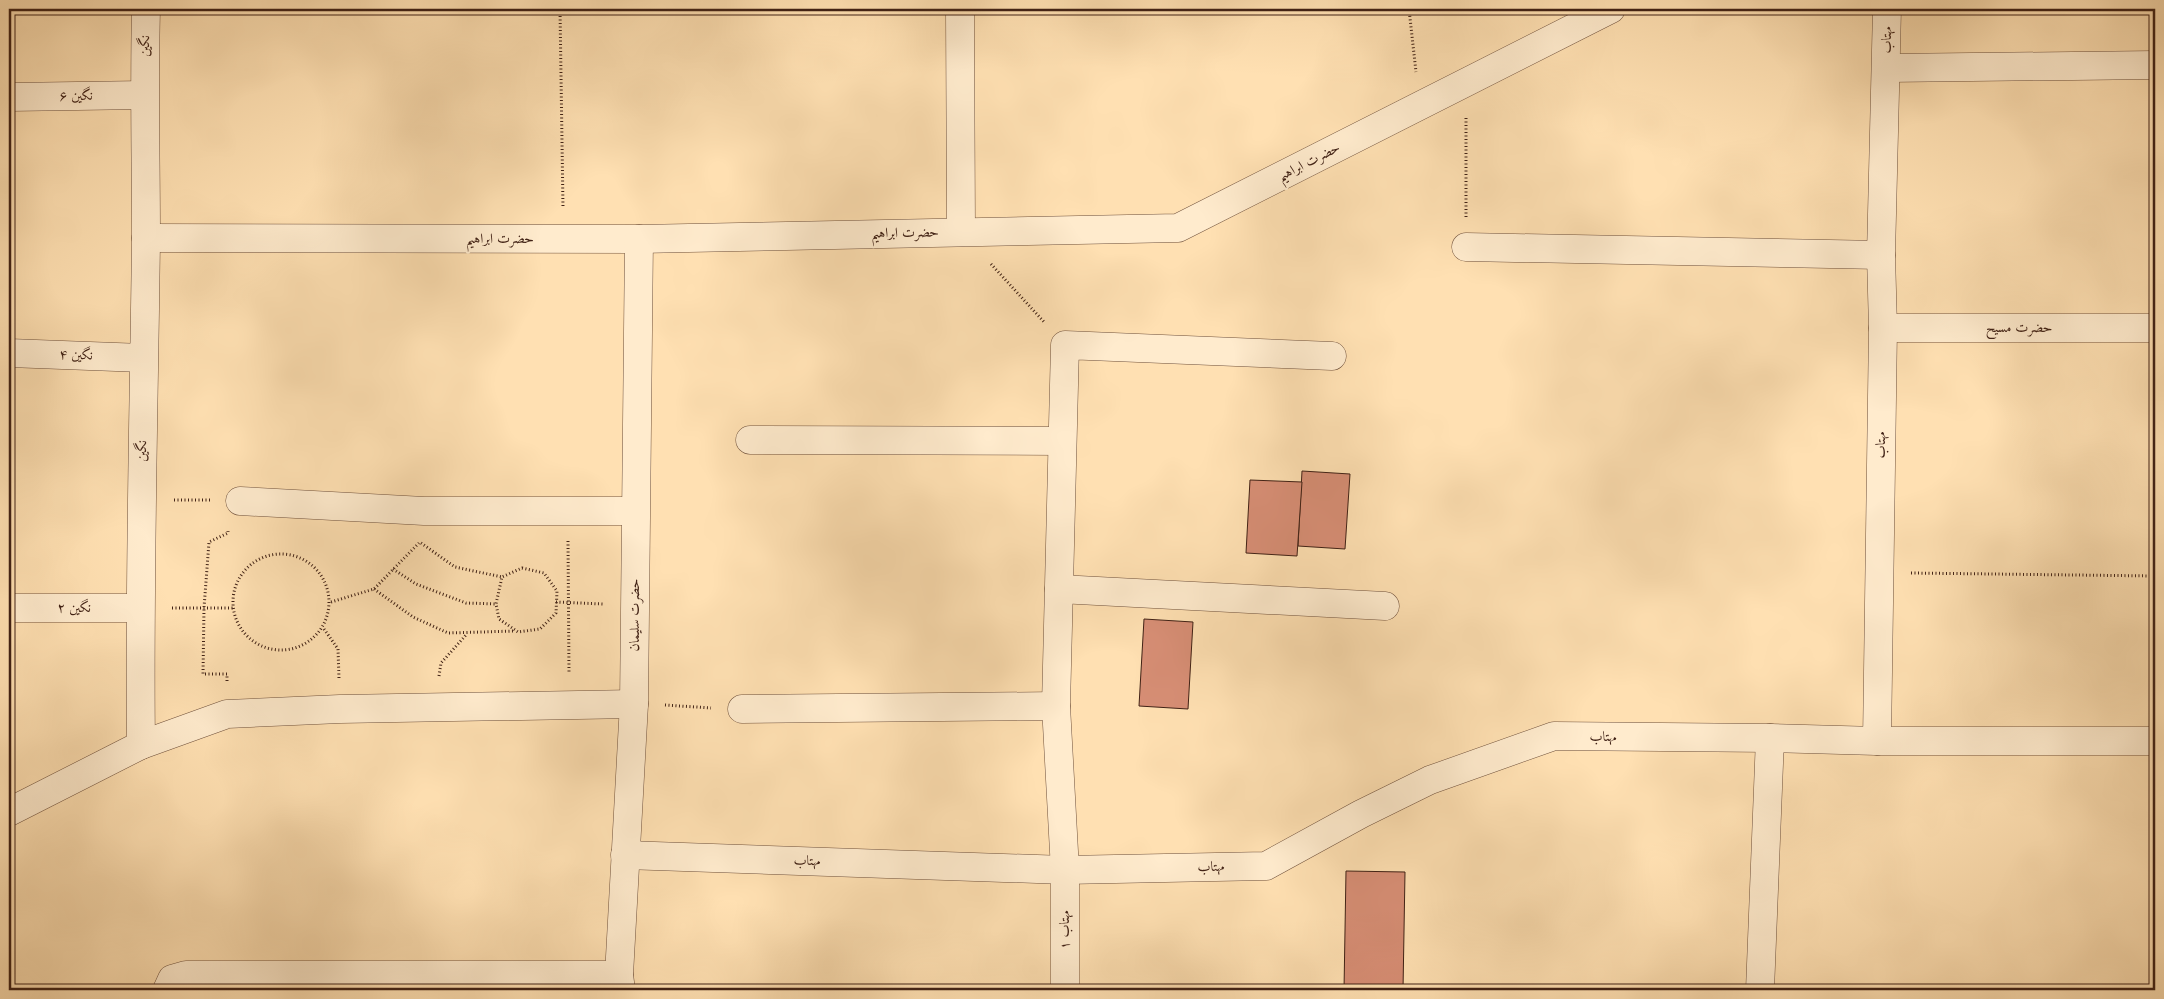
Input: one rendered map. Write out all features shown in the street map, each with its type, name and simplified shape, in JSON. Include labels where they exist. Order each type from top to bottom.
[{"type":"street","name":"نگین","points":[[142,745],[139,608],[146,238],[144,95],[146,9]]},
{"type":"street","points":[[960,9],[962,232]]},
{"type":"street","name":"حضرت ابراهیم","points":[[146,238],[563,240],[1178,228],[1611,9]]},
{"type":"street","name":"مهتاب","points":[[625,855],[1066,870],[1266,866],[1361,814],[1430,780],[1554,736],[1877,741],[1883,328],[1881,256],[1887,9]]},
{"type":"street","points":[[1887,68],[2155,65]]},
{"type":"street","name":"نگین ۶","points":[[9,97],[144,95]]},
{"type":"street","name":"حضرت سلیمان","points":[[620,983],[634,704],[639,239]]},
{"type":"street","points":[[1466,247],[1881,256]]},
{"type":"street","name":"حضرت مسیح","points":[[1883,328],[2155,328]]},
{"type":"street","points":[[1065,345],[1332,356]]},
{"type":"street","name":"مهتاب ۱","points":[[1065,345],[1056,706],[1066,870],[1065,990]]},
{"type":"street","name":"نگین ۴","points":[[9,353],[143,358]]},
{"type":"street","points":[[750,440],[1062,441]]},
{"type":"street","points":[[234,501],[424,511],[635,511]]},
{"type":"street","points":[[1059,589],[1386,606]]},
{"type":"street","name":"نگین ۲","points":[[9,608],[139,608]]},
{"type":"street","points":[[9,812],[142,745],[227,714],[340,708],[634,704]]},
{"type":"street","points":[[742,709],[1056,706]]},
{"type":"street","points":[[1760,990],[1770,738]]},
{"type":"street","points":[[1877,741],[2155,741]]},
{"type":"street","points":[[167,990],[172,979],[186,975],[620,983]]},
{"type":"path","points":[[560,9],[563,240]]},
{"type":"path","points":[[1409,9],[1420,105]]},
{"type":"path","points":[[1466,82],[1466,247]]},
{"type":"path","points":[[962,232],[1065,345]]},
{"type":"path","points":[[141,499],[234,501],[228,533],[209,542],[204,608],[204,674],[227,674],[227,714]]},
{"type":"path","points":[[331,602],[374,589],[419,542],[424,511]]},
{"type":"path","points":[[568,511],[570,704]]},
{"type":"path","points":[[374,589],[412,617],[448,633],[467,634],[540,629],[556,614],[557,591],[544,573],[522,568],[502,577],[455,567],[419,542]]},
{"type":"path","points":[[274,554],[302,557],[323,575],[331,602],[324,629],[302,647],[275,651],[250,640],[234,616],[234,589],[248,565],[274,554]]},
{"type":"path","points":[[393,570],[416,584],[466,603],[496,604]]},
{"type":"path","points":[[1879,573],[2155,576]]},
{"type":"path","points":[[502,577],[496,604],[500,619],[516,631]]},
{"type":"path","points":[[556,602],[635,606]]},
{"type":"path","points":[[139,608],[234,608]]},
{"type":"path","points":[[324,629],[338,649],[340,708]]},
{"type":"path","points":[[436,707],[441,663],[467,634]]},
{"type":"path","points":[[634,704],[742,709]]},
{"type":"building","points":[[1302,471],[1350,474],[1345,549],[1298,546]]},
{"type":"building","points":[[1250,480],[1302,482],[1297,556],[1246,553]]},
{"type":"building","points":[[1144,619],[1193,622],[1188,709],[1139,706]]},
{"type":"building","points":[[1346,871],[1405,872],[1403,990],[1344,990]]}]
